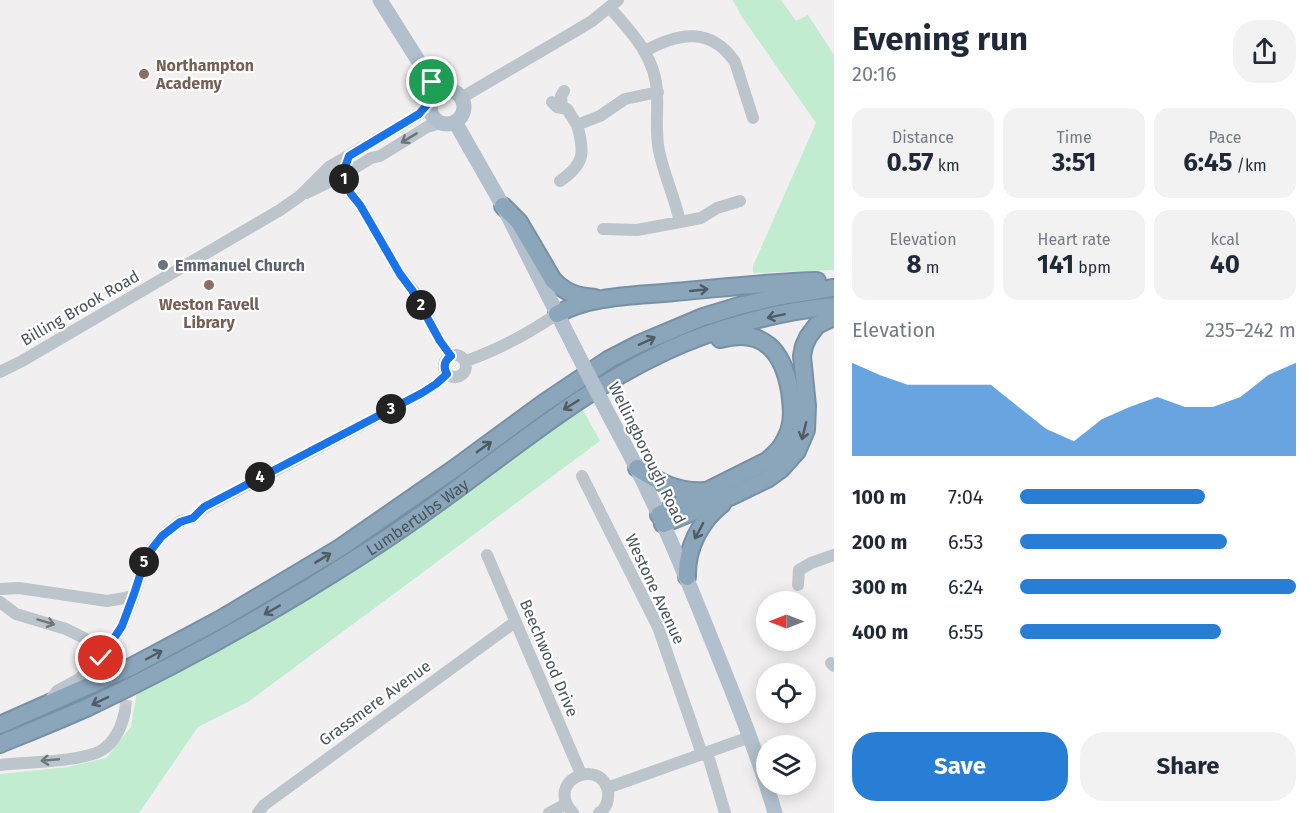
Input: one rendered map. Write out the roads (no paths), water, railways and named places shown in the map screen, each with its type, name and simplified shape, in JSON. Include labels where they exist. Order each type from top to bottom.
[{"type":"highway","points":[[503,206],[519,222],[553,280],[560,287],[575,296],[599,299]]},
{"type":"highway","points":[[557,314],[572,306],[599,299],[763,283],[834,280]]},
{"type":"highway","name":"Lumbertubs Way","points":[[0,725],[131,666],[221,619],[340,548],[608,360],[703,317],[781,296],[834,288]]},
{"type":"highway","name":"Lumbertubs Way","points":[[0,744],[86,708],[163,670],[303,592],[419,516],[566,409],[639,364],[665,351],[746,322],[834,306]]},
{"type":"highway","points":[[661,520],[732,496],[767,479],[781,469],[797,452],[806,430],[807,406],[802,356],[804,346],[817,325],[834,317]]},
{"type":"highway","points":[[639,364],[727,337],[754,338],[767,343],[777,353],[789,385],[792,404],[792,421],[787,437],[779,450],[767,461],[705,491],[661,520]]},
{"type":"highway","points":[[637,468],[657,481],[674,488],[705,491]]},
{"type":"highway","points":[[687,576],[688,556],[703,523],[715,509],[732,496]]},
{"type":"main road","points":[[380,0],[435,97]]},
{"type":"main road","points":[[446,90],[452,91],[464,103],[463,114],[448,123],[435,120],[430,108],[435,97],[446,90]]},
{"type":"main road","name":"Wellingborough Road","points":[[448,123],[503,206],[637,468],[687,576],[750,737],[775,813]]},
{"type":"street","points":[[461,98],[592,21],[613,3],[628,29],[645,51],[655,76],[658,92],[659,150],[680,222]]},
{"type":"street","points":[[645,51],[660,43],[685,36],[696,36],[719,44],[735,62],[753,118]]},
{"type":"street","points":[[560,181],[579,164],[582,154],[582,142],[577,125],[567,109],[557,105],[564,91]]},
{"type":"street","points":[[577,125],[600,116],[625,99],[658,92]]},
{"type":"street","name":"Billing Brook Road","points":[[0,372],[280,210],[300,196],[329,167],[419,114],[435,97]]},
{"type":"street","name":"Billing Brook Road","points":[[300,196],[380,156],[427,127],[448,123]]},
{"type":"street","points":[[349,156],[342,176],[351,194],[360,205],[451,356]]},
{"type":"street","points":[[603,229],[637,230],[701,218],[717,208],[740,201]]},
{"type":"street","points":[[466,362],[487,354],[542,325],[557,314]]},
{"type":"street","points":[[458,355],[464,358],[466,369],[461,376],[453,377],[447,374],[444,365],[451,356],[458,355]]},
{"type":"street","points":[[44,706],[57,692],[79,679],[101,658],[122,626],[148,554],[162,536],[180,522],[193,518],[204,507],[422,393],[447,374]]},
{"type":"street","name":"Westone Avenue","points":[[582,476],[658,627],[725,813]]},
{"type":"street","name":"Beechwood Drive","points":[[487,555],[580,774]]},
{"type":"street","points":[[798,585],[793,568],[834,555]]},
{"type":"street","points":[[0,589],[19,588],[107,601],[134,594]]},
{"type":"street","points":[[107,601],[118,614],[122,626]]},
{"type":"street","points":[[0,602],[16,614],[66,629],[92,642]]},
{"type":"street","name":"Grassmere Avenue","points":[[258,813],[264,805],[515,622]]},
{"type":"street","points":[[0,765],[87,756],[102,750],[122,726],[125,711]]},
{"type":"street","points":[[607,788],[750,737]]},
{"type":"street","points":[[549,813],[569,808],[564,796],[566,788],[569,782],[580,774],[594,775],[601,779],[607,788],[607,803],[599,813]]},
{"type":"tunnel","points":[[92,642],[111,657],[122,670],[126,687],[125,711]]},
{"type":"place","name":"Northampton Academy","points":[[144,74]]},
{"type":"place","name":"Emmanuel Church","points":[[163,265]]},
{"type":"place","name":"Weston Favell Library","points":[[209,285]]}]
